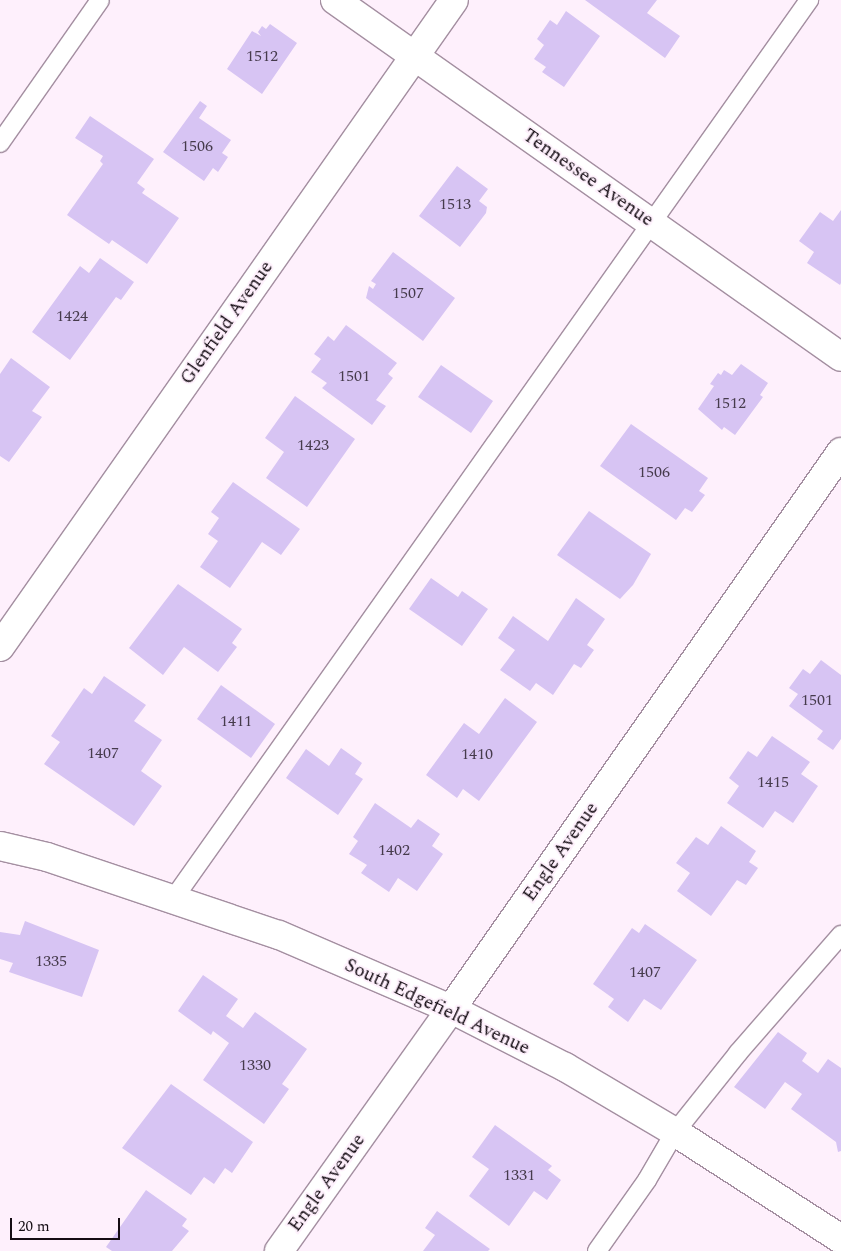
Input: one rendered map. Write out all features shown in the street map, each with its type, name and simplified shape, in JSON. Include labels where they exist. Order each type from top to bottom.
[{"type":"street","name":"Tennessee Avenue","points":[[335,0],[841,357]]},
{"type":"street","name":"Glenfield Avenue","points":[[0,647],[454,0]]},
{"type":"street","name":"Engle Avenue","points":[[279,1251],[841,452]]},
{"type":"street","name":"South Edgefield Avenue","points":[[0,846],[46,857],[174,898],[279,935],[451,1009],[565,1067],[675,1132],[841,1239]]},
{"type":"lane","points":[[0,143],[100,0]]},
{"type":"lane","points":[[174,898],[810,0]]},
{"type":"lane","points":[[597,1251],[647,1180],[675,1132],[738,1052],[841,935]]},
{"type":"building","points":[[585,0],[657,0],[647,13],[680,36],[665,58]]},
{"type":"building","points":[[566,11],[600,36],[564,87],[542,72],[546,67],[534,59],[544,45],[537,39],[550,20],[557,25]]},
{"type":"building","points":[[270,24],[297,43],[262,94],[227,69],[252,31],[261,36],[258,32],[262,26],[266,29]]},
{"type":"building","points":[[200,101],[207,106],[199,118],[231,140],[222,153],[228,157],[218,172],[213,168],[204,181],[163,152]]},
{"type":"building","points":[[90,116],[154,159],[137,183],[145,189],[142,193],[179,218],[147,264],[112,240],[109,244],[67,215],[103,164],[100,161],[103,156],[75,138]]},
{"type":"building","points":[[457,166],[488,189],[479,201],[487,207],[486,213],[460,247],[419,216]]},
{"type":"building","points":[[841,210],[840,285],[807,263],[814,252],[799,241],[820,212],[833,221]]},
{"type":"building","points":[[393,252],[455,298],[423,341],[366,298],[369,286],[373,289],[376,284],[371,281]]},
{"type":"building","points":[[100,258],[134,282],[121,300],[116,297],[70,360],[32,332],[80,266],[89,273]]},
{"type":"building","points":[[346,325],[397,363],[388,374],[393,378],[376,400],[386,406],[372,425],[322,388],[327,383],[311,372],[321,359],[314,354],[328,336],[334,341]]},
{"type":"building","points":[[11,358],[50,387],[32,411],[42,417],[9,462],[0,456],[0,374]]},
{"type":"building","points":[[741,364],[768,383],[760,395],[763,397],[735,435],[724,427],[722,430],[698,409],[714,386],[710,384],[718,373],[721,375],[724,370],[732,375]]},
{"type":"building","points":[[441,365],[493,401],[471,433],[418,397]]},
{"type":"building","points":[[295,396],[355,439],[307,507],[266,478],[284,452],[265,438]]},
{"type":"building","points":[[631,424],[708,478],[699,491],[705,495],[692,512],[685,508],[676,520],[600,466]]},
{"type":"building","points":[[233,482],[300,529],[281,555],[262,542],[230,588],[200,567],[218,541],[208,534],[219,518],[211,512]]},
{"type":"building","points":[[589,511],[651,554],[633,585],[620,599],[557,555]]},
{"type":"building","points":[[431,578],[458,597],[462,591],[488,609],[462,646],[409,609]]},
{"type":"building","points":[[178,584],[242,629],[232,643],[237,647],[218,672],[184,647],[163,675],[129,648]]},
{"type":"building","points":[[576,598],[605,619],[587,645],[594,650],[581,668],[574,664],[553,695],[536,683],[530,691],[500,670],[515,650],[498,638],[513,616],[548,641]]},
{"type":"building","points":[[821,660],[841,675],[841,739],[833,750],[817,739],[823,731],[789,706],[798,694],[789,688],[803,669],[810,674]]},
{"type":"building","points":[[104,676],[146,705],[134,721],[162,740],[141,771],[162,786],[134,826],[44,764],[60,742],[51,736],[84,688],[92,694]]},
{"type":"building","points":[[221,685],[275,724],[251,758],[197,719]]},
{"type":"building","points":[[505,698],[537,722],[479,801],[463,789],[457,798],[426,775],[464,723],[479,734]]},
{"type":"building","points":[[772,736],[810,762],[801,774],[818,786],[793,823],[775,811],[763,828],[727,803],[739,786],[729,778],[748,751],[757,757]]},
{"type":"building","points":[[341,748],[362,763],[355,774],[363,779],[338,815],[286,778],[306,749],[329,766]]},
{"type":"building","points":[[375,803],[411,828],[418,819],[440,834],[432,846],[443,854],[417,891],[398,878],[389,892],[361,873],[367,865],[349,854],[358,841],[353,837]]},
{"type":"building","points":[[721,826],[756,851],[749,862],[758,868],[746,885],[737,880],[711,916],[677,891],[690,873],[676,863],[696,837],[708,845]]},
{"type":"building","points":[[25,921],[99,950],[82,997],[9,972],[13,963],[0,959],[0,932],[20,935]]},
{"type":"building","points":[[645,924],[697,960],[661,1010],[644,999],[628,1022],[608,1007],[614,999],[593,984],[632,928],[639,933]]},
{"type":"building","points":[[203,975],[238,999],[226,1016],[243,1028],[255,1012],[307,1049],[282,1084],[289,1089],[264,1124],[203,1080],[229,1043],[213,1031],[211,1035],[178,1011]]},
{"type":"building","points":[[778,1032],[807,1053],[802,1061],[818,1073],[828,1059],[841,1068],[841,1151],[838,1152],[836,1142],[791,1109],[802,1094],[785,1082],[765,1109],[734,1087]]},
{"type":"building","points":[[171,1084],[253,1142],[232,1173],[225,1168],[214,1184],[204,1177],[191,1195],[122,1148]]},
{"type":"building","points":[[495,1125],[552,1166],[548,1170],[561,1180],[547,1200],[534,1191],[509,1226],[469,1196],[489,1169],[472,1157]]},
{"type":"building","points":[[146,1190],[187,1219],[182,1226],[189,1231],[172,1251],[112,1251],[106,1247]]},
{"type":"building","points":[[437,1211],[490,1249],[488,1251],[423,1251],[435,1235],[425,1228]]}]
